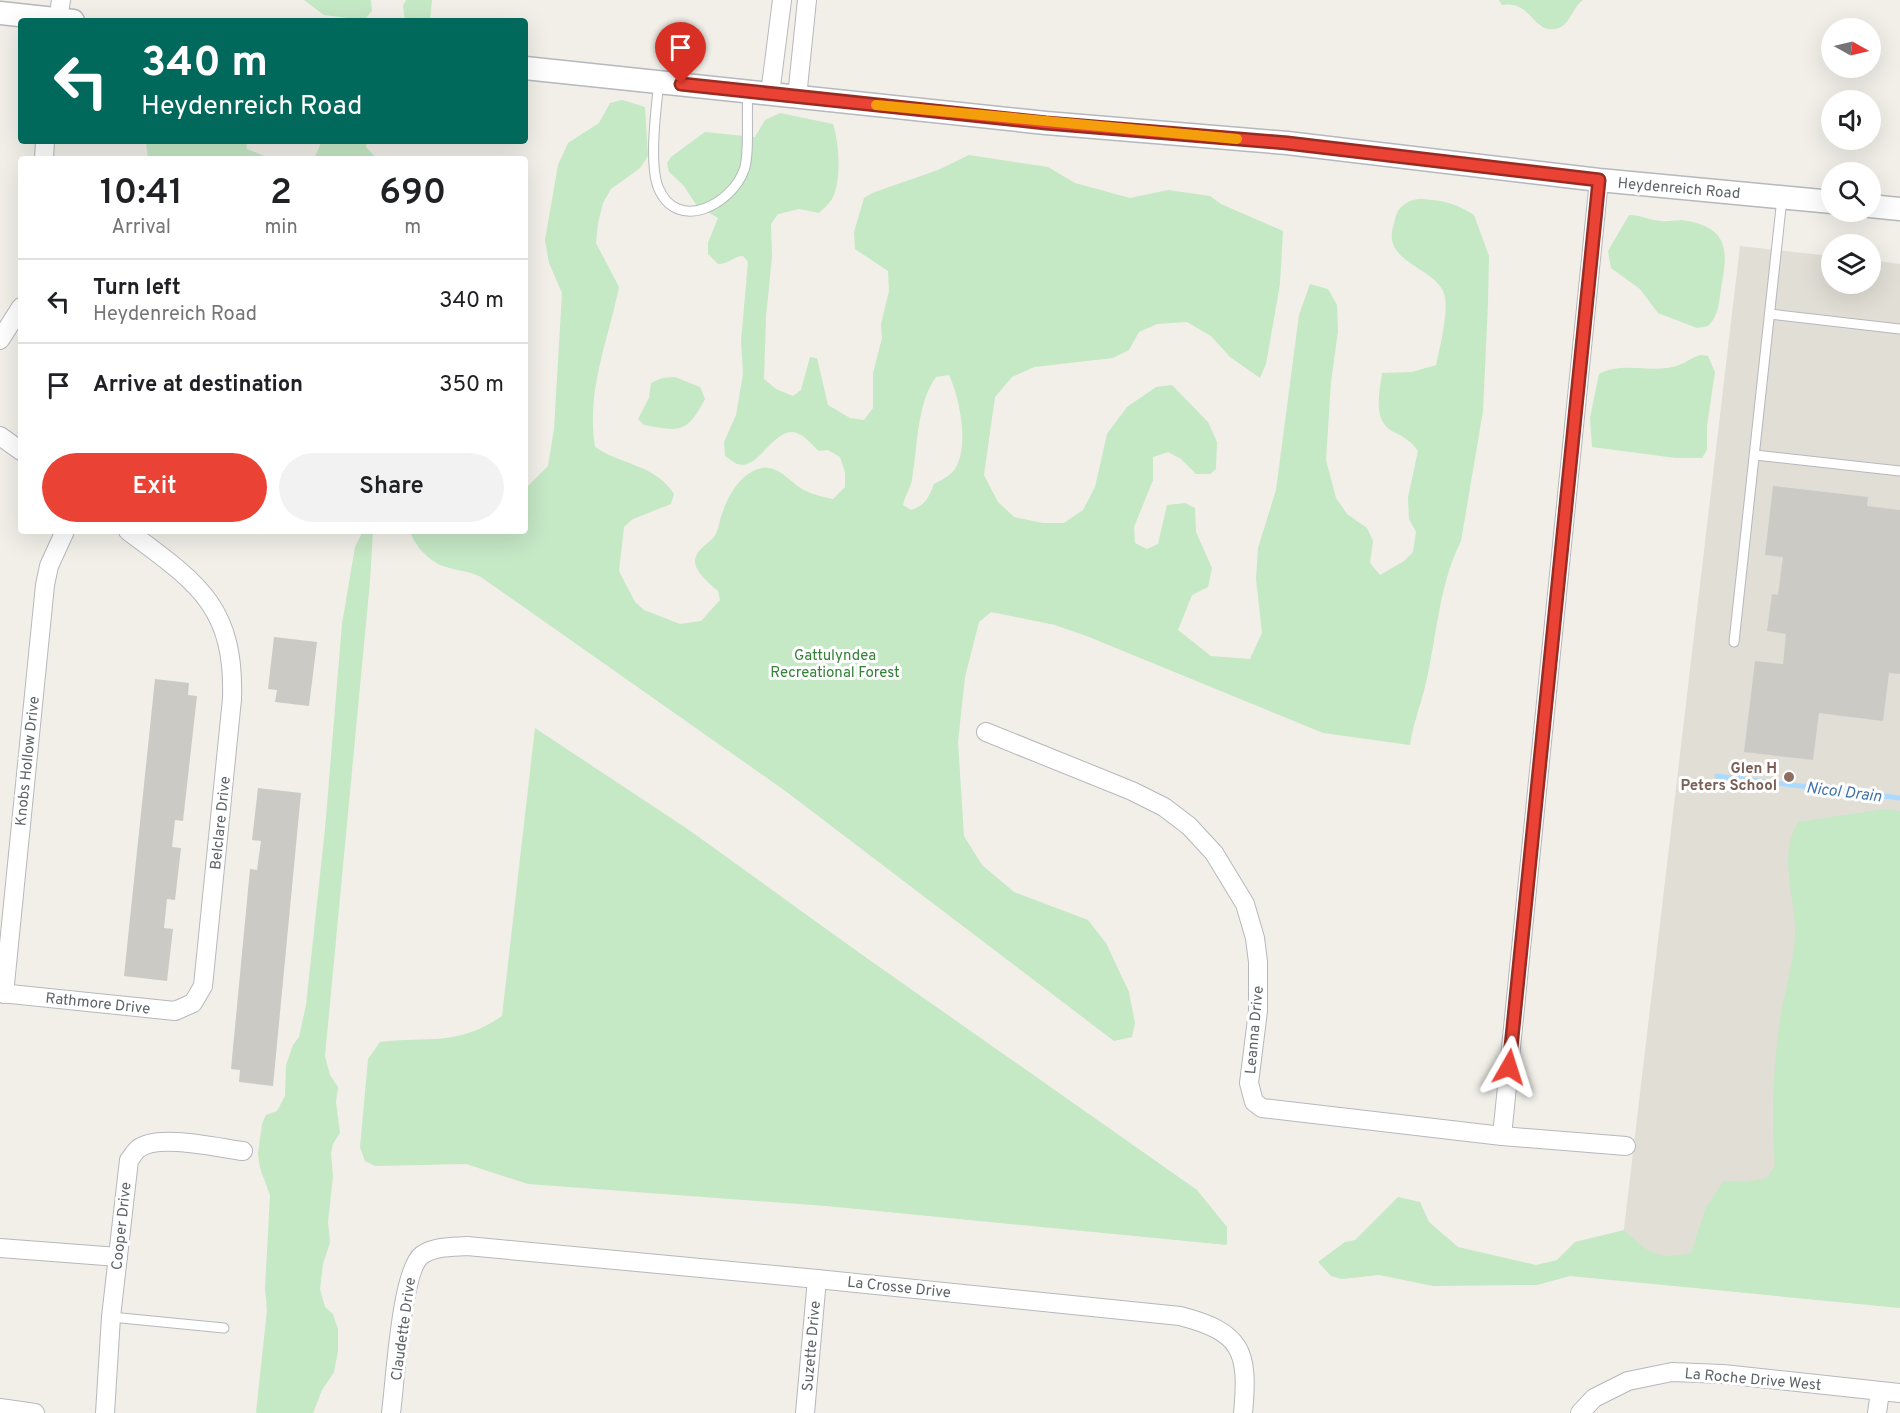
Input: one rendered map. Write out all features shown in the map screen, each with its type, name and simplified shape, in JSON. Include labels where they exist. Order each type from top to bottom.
[{"type":"street","points":[[770,94],[782,0]]},
{"type":"street","points":[[797,97],[807,0]]},
{"type":"street","points":[[0,13],[62,16]]},
{"type":"street","name":"Heydenreich Road","points":[[528,68],[1046,123],[1287,143],[1599,180],[1821,201]]},
{"type":"street","points":[[1502,1136],[1599,180]]},
{"type":"street","points":[[1881,207],[1900,209]]},
{"type":"street","points":[[0,340],[18,312]]},
{"type":"street","points":[[0,436],[18,449]]},
{"type":"street","name":"Knobs Hollow Drive","points":[[2,994],[45,585],[49,566],[64,534]]},
{"type":"street","name":"Belclare Drive","points":[[132,534],[184,574],[202,591],[213,607],[228,641],[232,659],[232,699],[203,986],[193,1003]]},
{"type":"street","name":"Leanna Drive","points":[[986,732],[1132,791],[1164,807],[1189,826],[1220,861],[1245,904],[1255,938],[1258,962],[1258,1011],[1249,1083],[1254,1102],[1262,1108],[1502,1136],[1626,1146]]},
{"type":"street","name":"Rathmore Drive","points":[[2,994],[175,1011],[193,1003]]},
{"type":"street","name":"Cooper Drive","points":[[105,1413],[111,1317],[129,1160],[139,1147],[155,1143],[180,1142],[243,1151]]},
{"type":"street","name":"Claudette Drive","points":[[391,1413],[406,1286],[414,1264],[422,1255],[444,1247],[467,1246],[570,1255]]},
{"type":"street","points":[[0,1248],[118,1257]]},
{"type":"street","name":"La Crosse Drive","points":[[570,1255],[1180,1316],[1212,1324],[1224,1332],[1236,1346],[1244,1366],[1246,1383],[1243,1413]]},
{"type":"street","name":"Suzette Drive","points":[[804,1413],[818,1279]]},
{"type":"street","name":"La Roche Drive West","points":[[1580,1413],[1594,1398],[1628,1381],[1672,1372],[1723,1374],[1900,1394]]},
{"type":"street","points":[[1877,1413],[1880,1392]]},
{"type":"street","points":[[0,1408],[46,1413]]},
{"type":"lane","points":[[659,82],[653,126],[658,187],[670,204],[683,210],[700,212],[720,203],[733,192],[745,168],[748,92]]},
{"type":"lane","points":[[1734,642],[1782,198]]},
{"type":"lane","points":[[1770,314],[1900,328]]},
{"type":"lane","points":[[1755,455],[1900,471]]},
{"type":"lane","points":[[111,1317],[224,1328]]},
{"type":"shaded area","name":"Glen H Peters School","points":[[1740,246],[1821,255],[1821,294],[1881,294],[1881,261],[1900,264],[1900,1301],[1619,1271]]},
{"type":"green space","points":[[304,0],[371,0],[372,11],[366,18],[324,15]]},
{"type":"green space","points":[[406,0],[432,0],[430,18],[405,18],[403,6]]},
{"type":"green space","points":[[1499,0],[1583,0],[1564,25],[1547,29],[1526,11],[1512,5],[1502,5]]},
{"type":"green space","name":"Gattulyndea Recreational Forest","points":[[622,100],[645,107],[648,156],[640,168],[611,189],[603,203],[598,223],[596,243],[619,287],[593,406],[595,447],[648,471],[666,484],[674,494],[671,504],[633,519],[624,527],[619,571],[635,602],[644,610],[680,624],[701,621],[720,600],[718,591],[698,571],[695,559],[699,551],[715,535],[733,490],[750,473],[758,469],[772,468],[800,488],[833,499],[845,487],[845,472],[840,457],[828,450],[819,451],[804,437],[792,432],[776,439],[753,461],[745,464],[737,464],[725,456],[724,442],[736,415],[743,374],[741,341],[748,262],[743,256],[718,264],[708,254],[708,243],[718,218],[697,206],[684,186],[669,172],[667,163],[671,157],[705,132],[755,137],[765,120],[780,113],[833,124],[838,162],[837,182],[832,199],[819,213],[799,209],[778,214],[771,224],[772,257],[766,317],[764,379],[776,389],[793,396],[801,390],[810,357],[817,358],[828,405],[850,418],[864,420],[873,408],[873,373],[882,338],[881,324],[889,291],[888,271],[855,249],[854,232],[864,198],[872,193],[938,170],[969,155],[1048,167],[1075,183],[1130,198],[1168,190],[1210,196],[1221,204],[1283,231],[1280,284],[1266,364],[1260,378],[1230,357],[1211,336],[1187,322],[1157,324],[1139,332],[1129,350],[1113,358],[1034,367],[1012,377],[995,397],[984,475],[998,502],[1014,517],[1043,523],[1064,523],[1083,510],[1095,487],[1107,434],[1127,407],[1156,387],[1172,385],[1208,422],[1217,442],[1216,469],[1210,474],[1196,474],[1181,459],[1168,452],[1153,457],[1153,480],[1134,527],[1135,543],[1147,549],[1158,544],[1167,505],[1185,503],[1195,508],[1196,532],[1212,568],[1208,587],[1192,595],[1178,630],[1211,656],[1250,659],[1262,633],[1256,579],[1258,548],[1276,490],[1299,315],[1310,284],[1328,289],[1337,305],[1338,331],[1331,382],[1326,460],[1336,498],[1347,514],[1367,528],[1373,541],[1370,563],[1380,575],[1404,561],[1413,552],[1416,532],[1409,519],[1408,497],[1418,451],[1406,439],[1386,426],[1382,420],[1379,405],[1380,388],[1382,373],[1412,372],[1436,365],[1446,304],[1441,287],[1402,257],[1395,248],[1392,237],[1394,224],[1398,210],[1418,199],[1448,203],[1474,215],[1489,256],[1483,411],[1461,541],[1447,576],[1429,669],[1410,745],[1323,733],[1055,625],[991,612],[979,622],[965,677],[958,742],[964,836],[982,865],[1014,892],[1088,920],[1106,943],[1129,992],[1135,1023],[1132,1037],[1114,1041],[784,790],[481,577],[438,564],[427,556],[415,542],[411,534],[528,534],[528,486],[548,466],[554,429],[562,293],[549,263],[545,240],[558,165],[568,143],[599,123],[610,103]],"holes":[[[949,375],[959,406],[962,442],[958,463],[951,473],[934,484],[923,503],[911,510],[903,505],[914,467],[921,413],[929,388],[936,377]]]},
{"type":"green space","points":[[146,144],[246,144],[247,149],[264,156],[148,156]]},
{"type":"green space","points":[[321,144],[366,144],[366,147],[374,156],[315,156]]},
{"type":"green space","points":[[1629,215],[1661,221],[1688,221],[1711,229],[1722,242],[1724,271],[1717,312],[1708,326],[1697,328],[1658,313],[1640,289],[1611,268],[1608,251]]},
{"type":"green space","points":[[1700,355],[1708,356],[1715,372],[1707,426],[1707,450],[1702,458],[1676,458],[1592,447],[1590,418],[1599,374],[1618,368],[1669,368]]},
{"type":"green space","points":[[675,377],[700,387],[705,399],[699,410],[688,424],[675,429],[644,425],[638,419],[649,398],[651,383],[662,378]]},
{"type":"green space","points":[[362,534],[373,534],[325,1056],[330,1075],[338,1087],[336,1102],[340,1133],[333,1144],[331,1153],[333,1176],[328,1222],[330,1242],[323,1264],[320,1289],[325,1307],[333,1314],[338,1329],[338,1351],[334,1372],[322,1390],[313,1413],[256,1413],[267,1310],[265,1289],[270,1195],[260,1168],[258,1154],[262,1124],[266,1115],[277,1111],[285,1096],[286,1065],[293,1045],[299,1037],[306,1005],[325,829],[342,624],[355,547]]},
{"type":"green space","points":[[535,728],[689,830],[1197,1190],[1227,1227],[1227,1245],[826,1206],[528,1184],[466,1164],[375,1166],[365,1161],[360,1147],[368,1059],[380,1042],[456,1036],[486,1026],[502,1016]]},
{"type":"green space","points":[[1885,809],[1900,811],[1900,1308],[1570,1276],[1537,1285],[1433,1286],[1379,1275],[1342,1279],[1331,1276],[1318,1262],[1345,1242],[1355,1240],[1398,1197],[1420,1202],[1429,1222],[1458,1247],[1536,1265],[1557,1260],[1575,1242],[1624,1230],[1647,1250],[1654,1253],[1669,1256],[1691,1253],[1706,1207],[1724,1181],[1746,1182],[1767,1178],[1775,1165],[1773,1092],[1776,1056],[1795,936],[1788,859],[1792,834],[1798,822]]},
{"type":"building","name":"Glen H Peters School","points":[[1773,486],[1868,497],[1867,506],[1900,510],[1900,674],[1889,673],[1883,721],[1819,713],[1813,760],[1744,752],[1755,661],[1783,664],[1786,634],[1767,631],[1772,594],[1778,595],[1783,557],[1765,555]]},
{"type":"building","points":[[274,637],[317,642],[309,706],[275,702],[277,690],[268,689]]},
{"type":"building","points":[[155,679],[189,683],[188,695],[197,696],[183,821],[175,820],[172,847],[181,848],[175,900],[167,899],[164,928],[173,929],[167,981],[124,976]]},
{"type":"building","points":[[258,788],[301,793],[273,1086],[239,1082],[240,1070],[231,1069],[250,869],[257,870],[261,841],[252,840]]},
{"type":"waterway","name":"Nicol Drain","points":[[1717,776],[1900,798]]},
{"type":"slow traffic","points":[[876,105],[1046,123],[1237,139]]},
{"type":"place","name":"Glen H Peters School","points":[[1789,777]]},
{"type":"route","points":[[681,84],[1046,123],[1287,143],[1599,180],[1509,1067]]}]
